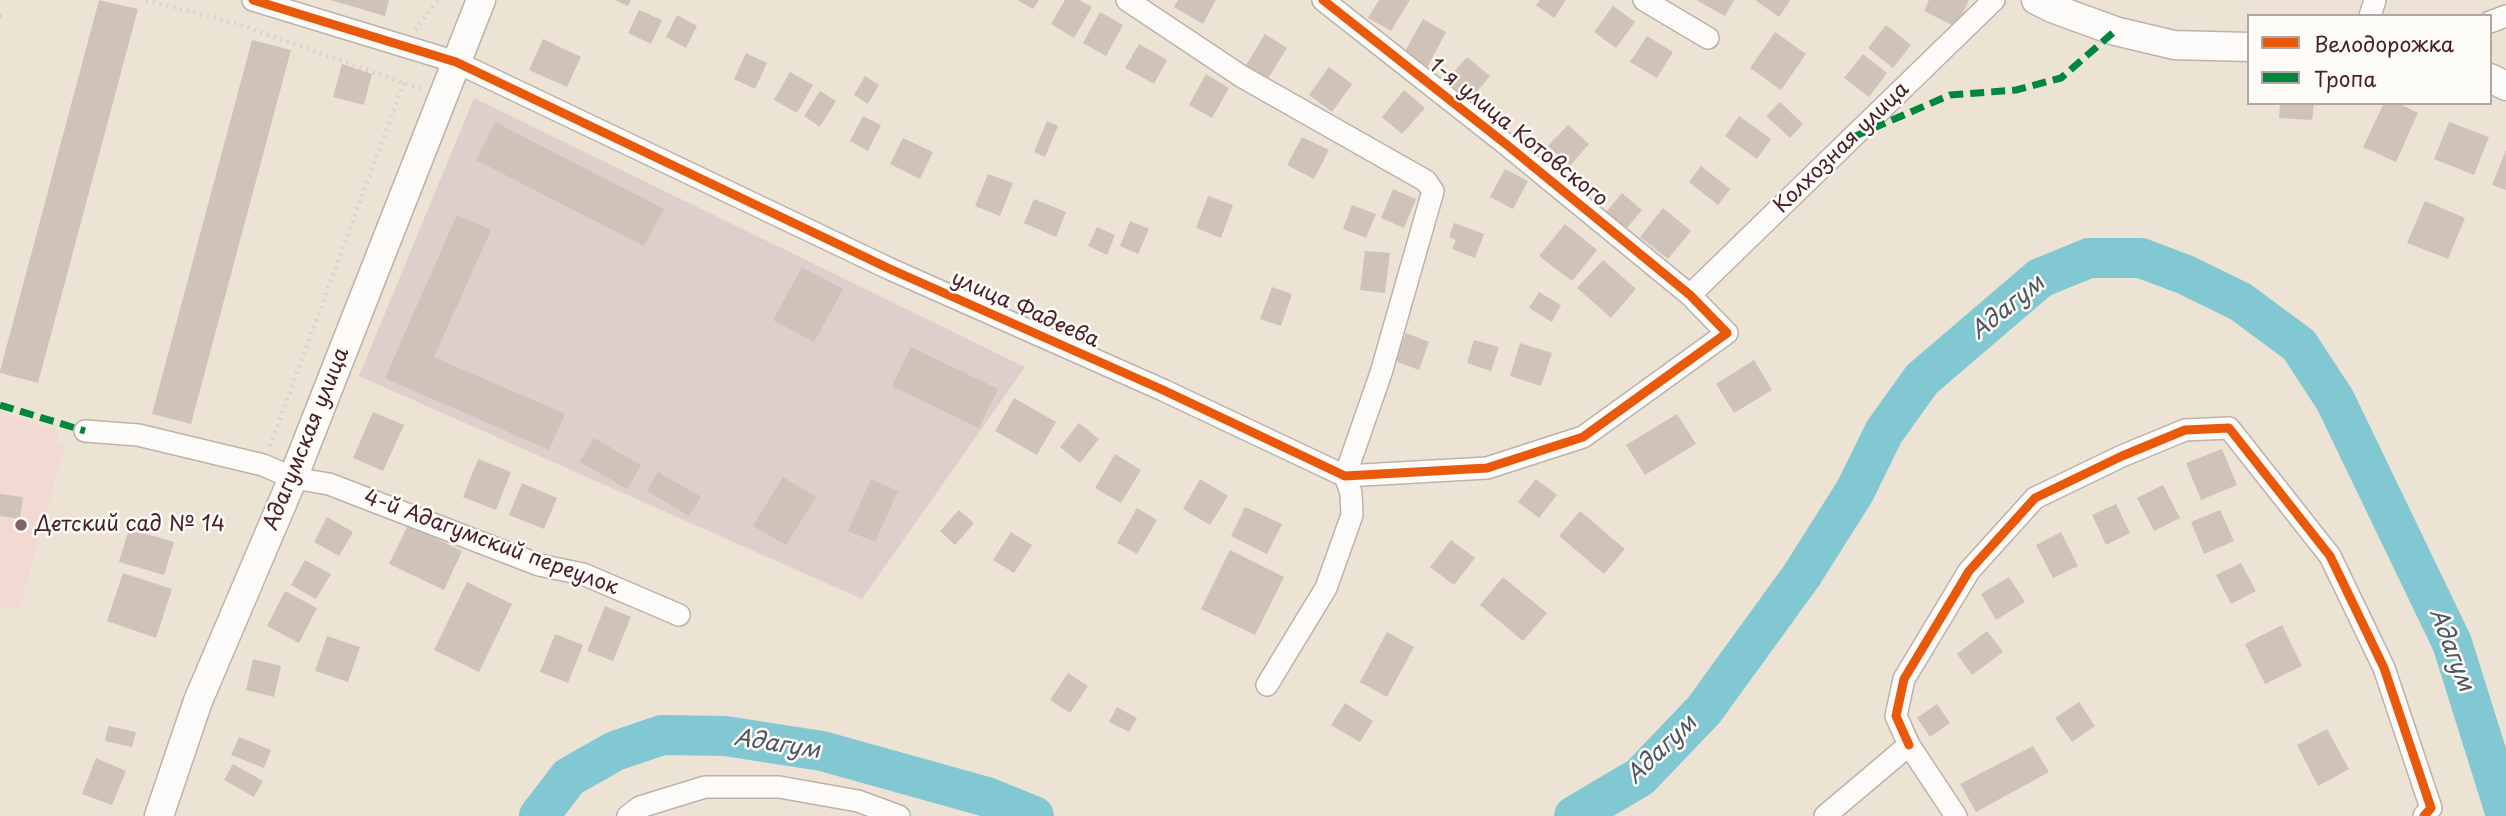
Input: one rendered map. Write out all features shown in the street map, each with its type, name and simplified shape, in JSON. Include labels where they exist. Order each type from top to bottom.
[{"type":"main road","points":[[2036,0],[2115,31],[2175,45],[2247,47]]},
{"type":"main road","points":[[456,62],[474,3]]},
{"type":"main road","name":"Адагумская улица","points":[[159,816],[198,701],[293,478],[456,62]]},
{"type":"street","name":"улица Фадеева","points":[[253,0],[456,62],[890,269],[1163,390],[1345,476],[1487,468],[1583,437],[1727,333],[1690,295]]},
{"type":"street","name":"1-я улица Котовского","points":[[1323,0],[1507,145],[1690,295]]},
{"type":"street","points":[[1644,0],[1708,38]]},
{"type":"street","name":"Колхозная улица","points":[[1690,295],[1994,0]]},
{"type":"street","points":[[1135,2],[1241,75],[1426,181],[1433,191],[1381,373],[1345,476],[1351,493],[1352,515],[1326,588],[1267,685]]},
{"type":"street","points":[[1956,816],[1909,745],[1896,716],[1904,679],[1969,571],[2035,498],[2122,456],[2185,430],[2230,428],[2330,556],[2384,668],[2431,808],[2424,816]]},
{"type":"street","name":"4-й Адагумский переулок","points":[[85,431],[138,435],[263,465],[293,478],[329,484],[539,565],[583,574],[679,615]]},
{"type":"street","points":[[1825,816],[1909,745]]},
{"type":"street","points":[[628,816],[640,807],[705,787],[779,787],[858,801],[899,816]]},
{"type":"path","points":[[146,0],[239,24],[423,89]]},
{"type":"path","points":[[263,465],[404,82]]},
{"type":"shaded area","points":[[474,98],[1025,367],[862,599],[359,376]]},
{"type":"shaded area","name":"Детский сад № 14","points":[[0,409],[11,416],[58,430],[57,441],[65,445],[19,610],[0,606]]},
{"type":"building","points":[[99,0],[138,9],[38,383],[0,371]]},
{"type":"building","points":[[330,0],[389,0],[385,16]]},
{"type":"building","points":[[615,0],[631,0],[628,6]]},
{"type":"building","points":[[1017,0],[1039,0],[1033,9]]},
{"type":"building","points":[[1065,0],[1079,0],[1092,7],[1074,38],[1051,24]]},
{"type":"building","points":[[1178,0],[1216,0],[1203,24],[1174,7]]},
{"type":"building","points":[[1379,0],[1410,0],[1391,31],[1368,18]]},
{"type":"building","points":[[1540,0],[1566,0],[1554,18],[1536,5]]},
{"type":"building","points":[[1696,0],[1734,0],[1725,16]]},
{"type":"building","points":[[1755,0],[1788,0],[1790,1],[1779,17]]},
{"type":"building","points":[[1929,0],[1969,0],[1956,27],[1924,11]]},
{"type":"building","points":[[1613,6],[1635,22],[1616,48],[1594,32]]},
{"type":"building","points":[[639,10],[662,20],[651,44],[628,33]]},
{"type":"building","points":[[1100,12],[1123,25],[1106,56],[1083,43]]},
{"type":"building","points":[[677,15],[697,26],[686,48],[666,37]]},
{"type":"building","points":[[1423,19],[1446,32],[1427,68],[1403,55]]},
{"type":"building","points":[[1886,25],[1911,45],[1893,68],[1868,48]]},
{"type":"building","points":[[1775,32],[1806,54],[1781,90],[1750,68]]},
{"type":"building","points":[[1265,34],[1287,48],[1267,80],[1245,67]]},
{"type":"building","points":[[1647,36],[1673,52],[1657,78],[1630,62]]},
{"type":"building","points":[[543,39],[581,57],[567,87],[529,70]]},
{"type":"building","points":[[252,40],[291,50],[191,424],[152,414]]},
{"type":"building","points":[[1139,44],[1167,60],[1154,84],[1125,68]]},
{"type":"building","points":[[746,53],[767,63],[755,89],[734,79]]},
{"type":"building","points":[[1863,54],[1887,73],[1869,97],[1844,78]]},
{"type":"building","points":[[1467,57],[1490,76],[1469,101],[1446,81]]},
{"type":"building","points":[[342,64],[372,74],[364,105],[333,97]]},
{"type":"building","points":[[1329,67],[1352,84],[1332,112],[1309,95]]},
{"type":"building","points":[[790,72],[813,85],[797,113],[774,100]]},
{"type":"building","points":[[1206,74],[1229,88],[1212,118],[1189,105]]},
{"type":"building","points":[[865,76],[879,85],[868,104],[854,95]]},
{"type":"building","points":[[1404,90],[1425,108],[1402,134],[1382,117]]},
{"type":"building","points":[[820,91],[836,101],[820,127],[804,116]]},
{"type":"building","points":[[1780,102],[1803,124],[1790,138],[1766,116]]},
{"type":"building","points":[[2280,105],[2314,105],[2312,120],[2279,118]]},
{"type":"building","points":[[2383,105],[2402,105],[2418,113],[2396,162],[2363,147]]},
{"type":"building","points":[[863,116],[881,125],[868,151],[850,141]]},
{"type":"building","points":[[1739,116],[1771,139],[1757,159],[1725,136]]},
{"type":"building","points":[[1047,121],[1058,126],[1045,157],[1034,152]]},
{"type":"building","points":[[495,122],[664,209],[644,246],[476,160]]},
{"type":"building","points":[[2449,122],[2489,137],[2474,175],[2434,159]]},
{"type":"building","points":[[1568,125],[1589,144],[1570,166],[1548,146]]},
{"type":"building","points":[[1302,137],[1329,150],[1314,179],[1287,165]]},
{"type":"building","points":[[903,138],[933,152],[920,179],[890,164]]},
{"type":"building","points":[[2506,150],[2506,190],[2492,185]]},
{"type":"building","points":[[1701,166],[1730,189],[1718,205],[1689,182]]},
{"type":"building","points":[[1505,169],[1528,181],[1513,209],[1490,197]]},
{"type":"building","points":[[988,174],[1013,183],[1000,216],[975,206]]},
{"type":"building","points":[[1393,189],[1416,199],[1404,228],[1381,218]]},
{"type":"building","points":[[1622,193],[1642,210],[1622,234],[1602,217]]},
{"type":"building","points":[[1208,196],[1233,205],[1221,238],[1196,228]]},
{"type":"building","points":[[1034,199],[1066,212],[1056,237],[1024,223]]},
{"type":"building","points":[[2425,201],[2465,218],[2448,259],[2407,243]]},
{"type":"building","points":[[1352,205],[1376,214],[1366,238],[1343,229]]},
{"type":"building","points":[[1663,208],[1691,231],[1668,259],[1640,237]]},
{"type":"building","points":[[457,215],[491,230],[434,357],[565,414],[549,450],[385,378]]},
{"type":"building","points":[[1130,221],[1149,229],[1138,254],[1120,246]]},
{"type":"building","points":[[1454,223],[1484,234],[1475,258],[1452,249],[1456,240],[1449,237]]},
{"type":"building","points":[[1565,224],[1597,250],[1572,281],[1539,256]]},
{"type":"building","points":[[1097,227],[1115,235],[1107,255],[1088,246]]},
{"type":"building","points":[[1365,251],[1390,253],[1385,293],[1360,290]]},
{"type":"building","points":[[1603,260],[1636,289],[1611,318],[1577,288]]},
{"type":"building","points":[[802,267],[843,289],[814,342],[773,320]]},
{"type":"building","points":[[1272,287],[1292,294],[1281,326],[1260,319]]},
{"type":"building","points":[[1539,292],[1561,305],[1552,322],[1529,308]]},
{"type":"building","points":[[1406,333],[1429,342],[1419,370],[1395,361]]},
{"type":"building","points":[[1474,340],[1499,347],[1491,371],[1467,363]]},
{"type":"building","points":[[1520,343],[1552,353],[1541,386],[1510,376]]},
{"type":"building","points":[[911,347],[998,389],[979,428],[892,386]]},
{"type":"building","points":[[1754,360],[1772,390],[1734,413],[1716,384]]},
{"type":"building","points":[[1014,398],[1056,422],[1037,455],[995,431]]},
{"type":"building","points":[[373,412],[404,425],[383,471],[353,458]]},
{"type":"building","points":[[1677,414],[1696,444],[1645,475],[1626,445]]},
{"type":"building","points":[[1079,423],[1099,439],[1080,463],[1060,447]]},
{"type":"building","points":[[594,438],[641,465],[627,489],[580,462]]},
{"type":"building","points":[[2222,449],[2237,485],[2201,500],[2186,463]]},
{"type":"building","points":[[1115,454],[1141,470],[1121,503],[1095,488]]},
{"type":"building","points":[[478,459],[511,472],[496,510],[463,497]]},
{"type":"building","points":[[658,472],[701,497],[689,516],[647,491]]},
{"type":"building","points":[[783,477],[816,497],[786,545],[753,526]]},
{"type":"building","points":[[871,479],[898,491],[875,542],[848,531]]},
{"type":"building","points":[[1200,479],[1228,496],[1210,525],[1183,509]]},
{"type":"building","points":[[1536,479],[1557,495],[1539,518],[1518,502]]},
{"type":"building","points":[[522,483],[557,498],[544,529],[509,515]]},
{"type":"building","points":[[2163,485],[2180,518],[2154,531],[2137,498]]},
{"type":"building","points":[[0,494],[23,497],[20,519],[0,516]]},
{"type":"building","points":[[2116,504],[2130,533],[2106,545],[2092,515]]},
{"type":"building","points":[[1245,507],[1282,524],[1267,554],[1231,536]]},
{"type":"building","points":[[1137,508],[1157,520],[1137,554],[1117,543]]},
{"type":"building","points":[[959,510],[974,523],[955,545],[940,531]]},
{"type":"building","points":[[2220,510],[2234,541],[2204,554],[2191,522]]},
{"type":"building","points":[[1580,511],[1625,549],[1604,574],[1559,536]]},
{"type":"building","points":[[327,517],[353,532],[339,556],[314,542]]},
{"type":"building","points":[[408,525],[462,551],[444,590],[389,564]]},
{"type":"building","points":[[129,529],[174,542],[164,575],[119,562]]},
{"type":"building","points":[[1011,532],[1032,545],[1014,573],[993,560]]},
{"type":"building","points":[[2061,532],[2078,566],[2053,578],[2036,545]]},
{"type":"building","points":[[1451,540],[1475,558],[1454,585],[1430,567]]},
{"type":"building","points":[[1230,550],[1284,577],[1255,635],[1201,609]]},
{"type":"building","points":[[305,560],[331,574],[316,599],[291,585]]},
{"type":"building","points":[[2241,563],[2256,591],[2231,604],[2216,575]]},
{"type":"building","points":[[123,573],[172,589],[156,638],[107,621]]},
{"type":"building","points":[[1503,577],[1547,613],[1523,641],[1480,605]]},
{"type":"building","points":[[2009,577],[2025,602],[1996,620],[1981,594]]},
{"type":"building","points":[[467,582],[512,604],[479,672],[434,650]]},
{"type":"building","points":[[285,591],[317,608],[299,643],[267,626]]},
{"type":"building","points":[[605,606],[631,617],[613,661],[587,651]]},
{"type":"building","points":[[2282,625],[2302,666],[2265,684],[2245,644]]},
{"type":"building","points":[[1987,631],[2003,652],[1972,675],[1957,654]]},
{"type":"building","points":[[1387,632],[1414,647],[1387,697],[1360,682]]},
{"type":"building","points":[[555,634],[583,645],[568,683],[540,672]]},
{"type":"building","points":[[327,636],[360,647],[348,682],[315,671]]},
{"type":"building","points":[[253,659],[281,666],[274,697],[246,690]]},
{"type":"building","points":[[1068,673],[1088,686],[1070,713],[1050,700]]},
{"type":"building","points":[[2079,702],[2095,726],[2072,742],[2055,718]]},
{"type":"building","points":[[1345,703],[1373,721],[1360,742],[1331,725]]},
{"type":"building","points":[[1937,704],[1950,723],[1930,737],[1917,718]]},
{"type":"building","points":[[1117,707],[1137,718],[1129,732],[1109,722]]},
{"type":"building","points":[[108,726],[136,732],[132,747],[105,741]]},
{"type":"building","points":[[2327,729],[2349,769],[2318,786],[2297,745]]},
{"type":"building","points":[[239,737],[271,750],[264,768],[231,755]]},
{"type":"building","points":[[2033,746],[2049,772],[1976,812],[1960,784]]},
{"type":"building","points":[[96,758],[126,771],[112,805],[82,794]]},
{"type":"building","points":[[233,764],[263,781],[254,797],[224,780]]},
{"type":"waterway","name":"Адагум","points":[[1574,816],[1640,777],[1704,710],[1802,575],[1855,491],[1884,432],[1922,379],[2040,278],[2089,258],[2141,258],[2186,275],[2241,302],[2299,345],[2335,400],[2452,643],[2506,815]]},
{"type":"waterway","name":"Адагум","points":[[539,816],[569,777],[615,751],[662,735],[725,736],[822,751],[987,797],[1034,816]]},
{"type":"marked path","points":[[1853,137],[1950,95],[2016,90],[2061,78],[2115,31]]},
{"type":"marked path","points":[[0,405],[85,431]]},
{"type":"cycle path","points":[[253,0],[456,62],[890,269],[1163,390],[1345,476],[1487,468],[1583,437],[1727,333],[1690,295],[1507,145],[1323,0]]},
{"type":"cycle path","points":[[1909,745],[1896,716],[1904,679],[1969,571],[2035,498],[2122,456],[2185,430],[2229,428],[2330,556],[2384,668],[2431,808],[2424,816]]},
{"type":"place","name":"Детский сад № 14","points":[[21,525]]}]
